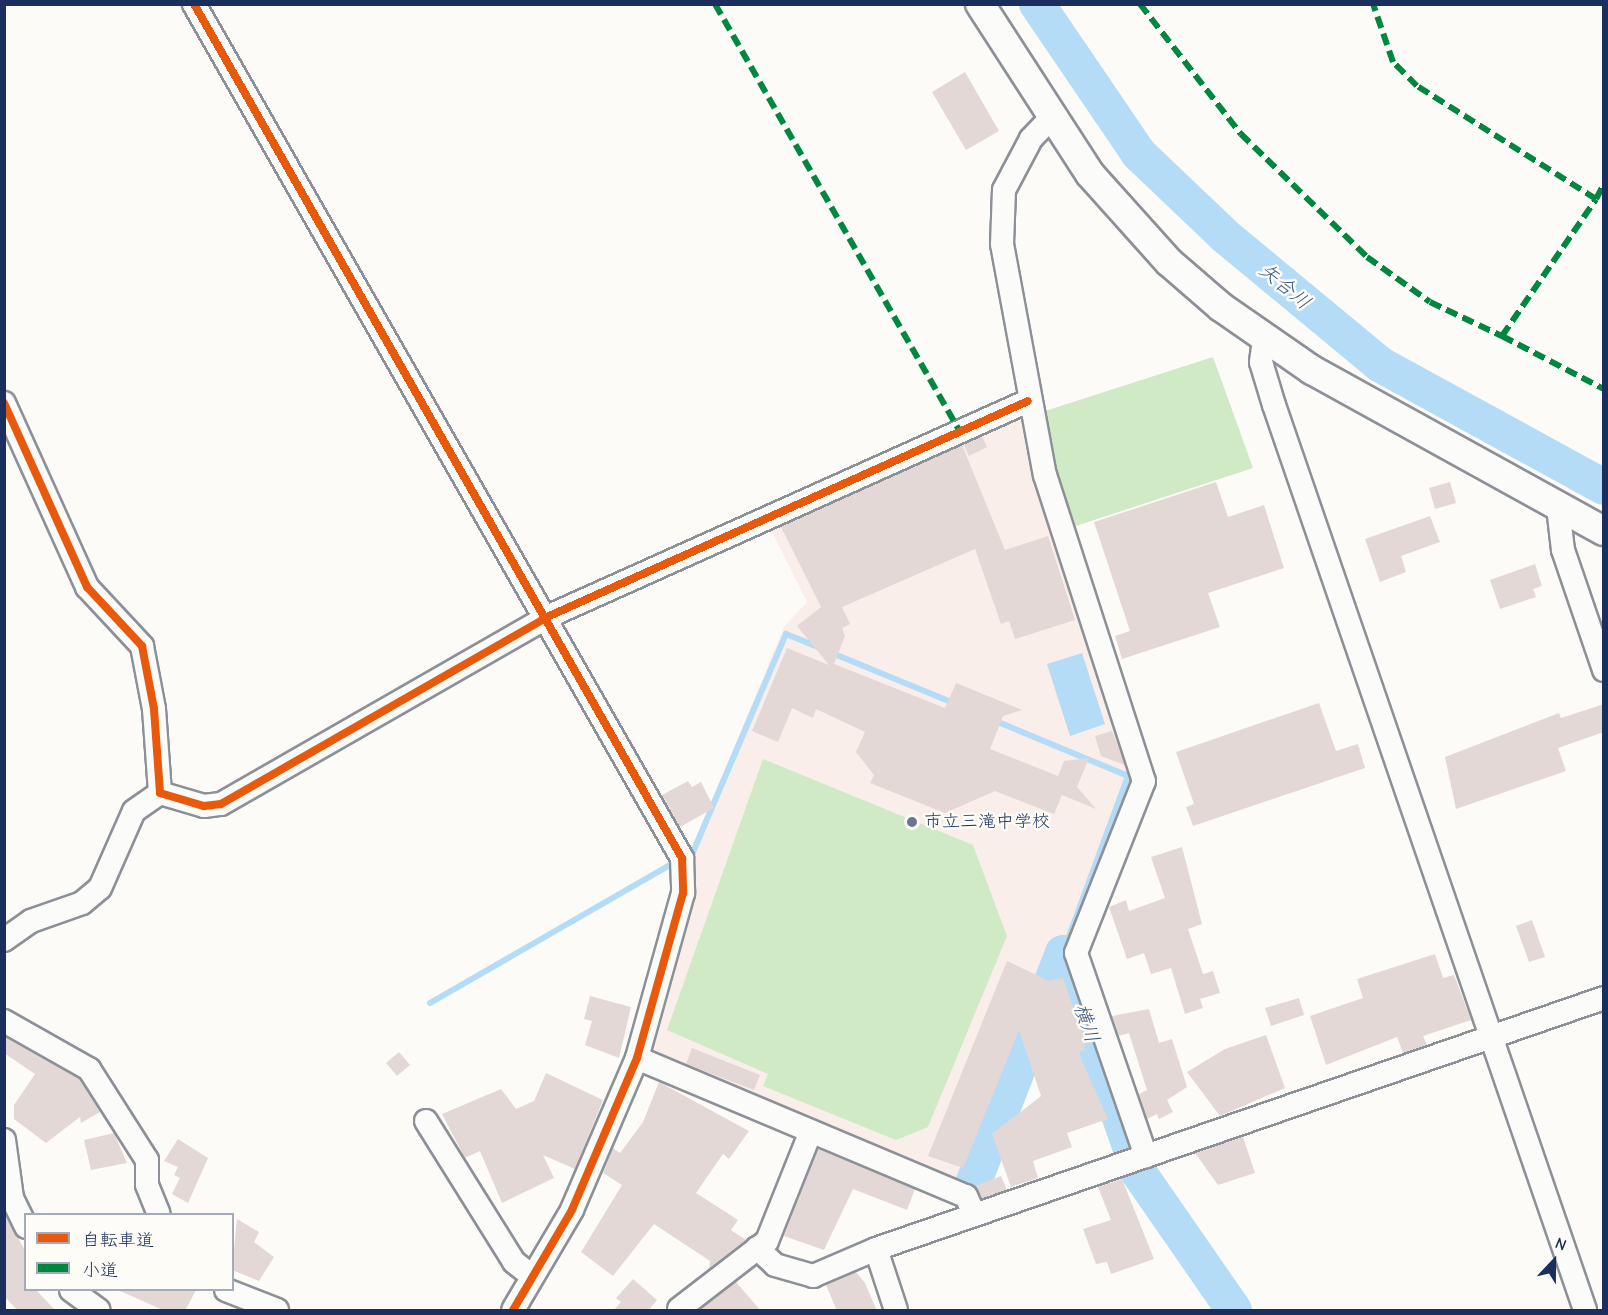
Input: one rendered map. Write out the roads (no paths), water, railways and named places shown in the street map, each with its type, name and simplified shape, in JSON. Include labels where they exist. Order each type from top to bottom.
[{"type":"street","points":[[194,4],[547,617],[682,858],[681,904],[637,1058],[572,1210],[513,1311]]},
{"type":"street","points":[[980,4],[1051,118],[1090,174],[1169,262],[1264,340],[1604,531]]},
{"type":"street","points":[[1051,118],[1016,165],[1001,206],[1009,302],[1044,475],[1144,782],[1076,953],[1140,1158]]},
{"type":"street","points":[[1264,340],[1261,362],[1274,405],[1585,1311]]},
{"type":"street","points":[[160,793],[204,806],[221,804],[547,617],[1028,401]]},
{"type":"street","points":[[4,403],[87,587],[142,646],[153,699],[160,793]]},
{"type":"street","points":[[1558,507],[1563,550],[1604,670]]},
{"type":"street","points":[[4,940],[31,921],[82,903],[100,888],[134,811],[160,793]]},
{"type":"street","points":[[757,1248],[776,1264],[813,1276],[876,1249],[974,1214],[1604,998]]},
{"type":"street","points":[[4,1021],[89,1069],[147,1160],[147,1185],[158,1213]]},
{"type":"street","points":[[637,1058],[966,1196],[974,1214]]},
{"type":"street","points":[[426,1120],[514,1262],[532,1276]]},
{"type":"street","points":[[679,1309],[757,1248],[770,1235],[811,1131]]},
{"type":"street","points":[[4,1140],[8,1200],[24,1224]]},
{"type":"street","points":[[876,1249],[896,1311]]},
{"type":"street","points":[[72,1291],[99,1311]]},
{"type":"street","points":[[228,1291],[277,1311]]},
{"type":"water","points":[[1082,653],[1105,724],[1070,736],[1047,664]]},
{"type":"waterway","name":"矢合川","points":[[1037,4],[1139,154],[1225,236],[1381,365],[1604,487]]},
{"type":"waterway","points":[[690,859],[786,634],[820,648]]},
{"type":"waterway","points":[[832,653],[956,704]]},
{"type":"waterway","points":[[993,720],[1128,776],[1063,953]]},
{"type":"waterway","points":[[430,1003],[673,863]]},
{"type":"waterway","name":"横川","points":[[971,1189],[1063,953],[1139,1173],[1234,1310]]},
{"type":"place","name":"市立三滝中学校","points":[[912,822]]}]
